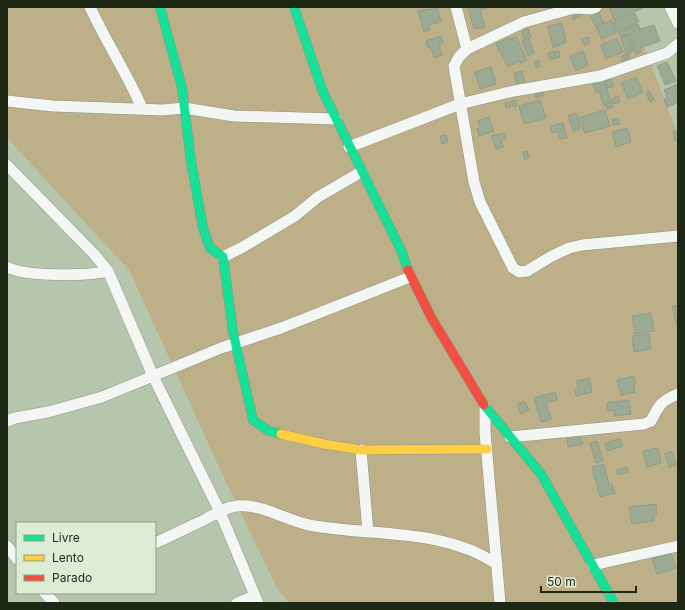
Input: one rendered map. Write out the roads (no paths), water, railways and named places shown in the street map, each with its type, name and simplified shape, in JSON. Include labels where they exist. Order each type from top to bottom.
[{"type":"street","points":[[90,7],[100,29],[130,80],[142,108]]},
{"type":"street","points":[[160,7],[173,51],[184,108],[191,161],[203,228],[210,248],[222,257],[236,344],[253,420],[260,426],[269,430],[324,444],[361,450],[487,448]]},
{"type":"street","points":[[294,7],[323,92],[361,172],[401,250],[410,277],[431,317],[486,407],[542,474],[614,603]]},
{"type":"street","points":[[456,7],[466,49]]},
{"type":"street","points":[[596,7],[591,9],[567,10],[531,20],[466,49],[459,57],[454,66],[474,182],[480,202],[514,268],[519,272],[527,271],[569,248],[582,245],[678,236]]},
{"type":"street","points":[[670,7],[678,23]]},
{"type":"street","points":[[349,147],[460,104],[514,91],[600,76],[667,53],[678,44]]},
{"type":"street","points":[[7,101],[53,106],[142,108],[163,110],[184,108],[234,116],[336,119]]},
{"type":"street","points":[[7,165],[94,254],[108,271],[153,376],[220,512],[256,600],[237,603]]},
{"type":"street","points":[[222,257],[295,216],[318,197],[361,172]]},
{"type":"street","points":[[7,267],[24,272],[57,274],[99,273],[108,271]]},
{"type":"street","points":[[7,422],[15,418],[48,412],[102,397],[221,348],[281,328],[410,277]]},
{"type":"street","points":[[510,437],[644,424],[651,421],[658,406],[664,400],[678,394]]},
{"type":"street","points":[[486,407],[487,448],[501,603]]},
{"type":"street","points":[[361,450],[368,532]]},
{"type":"street","points":[[156,543],[220,512],[232,507],[243,506],[262,510],[308,525],[368,532],[414,535],[435,539],[487,558],[497,564]]},
{"type":"street","points":[[7,546],[16,558]]},
{"type":"street","points":[[593,565],[678,546]]},
{"type":"street","points":[[46,594],[54,603]]}]
